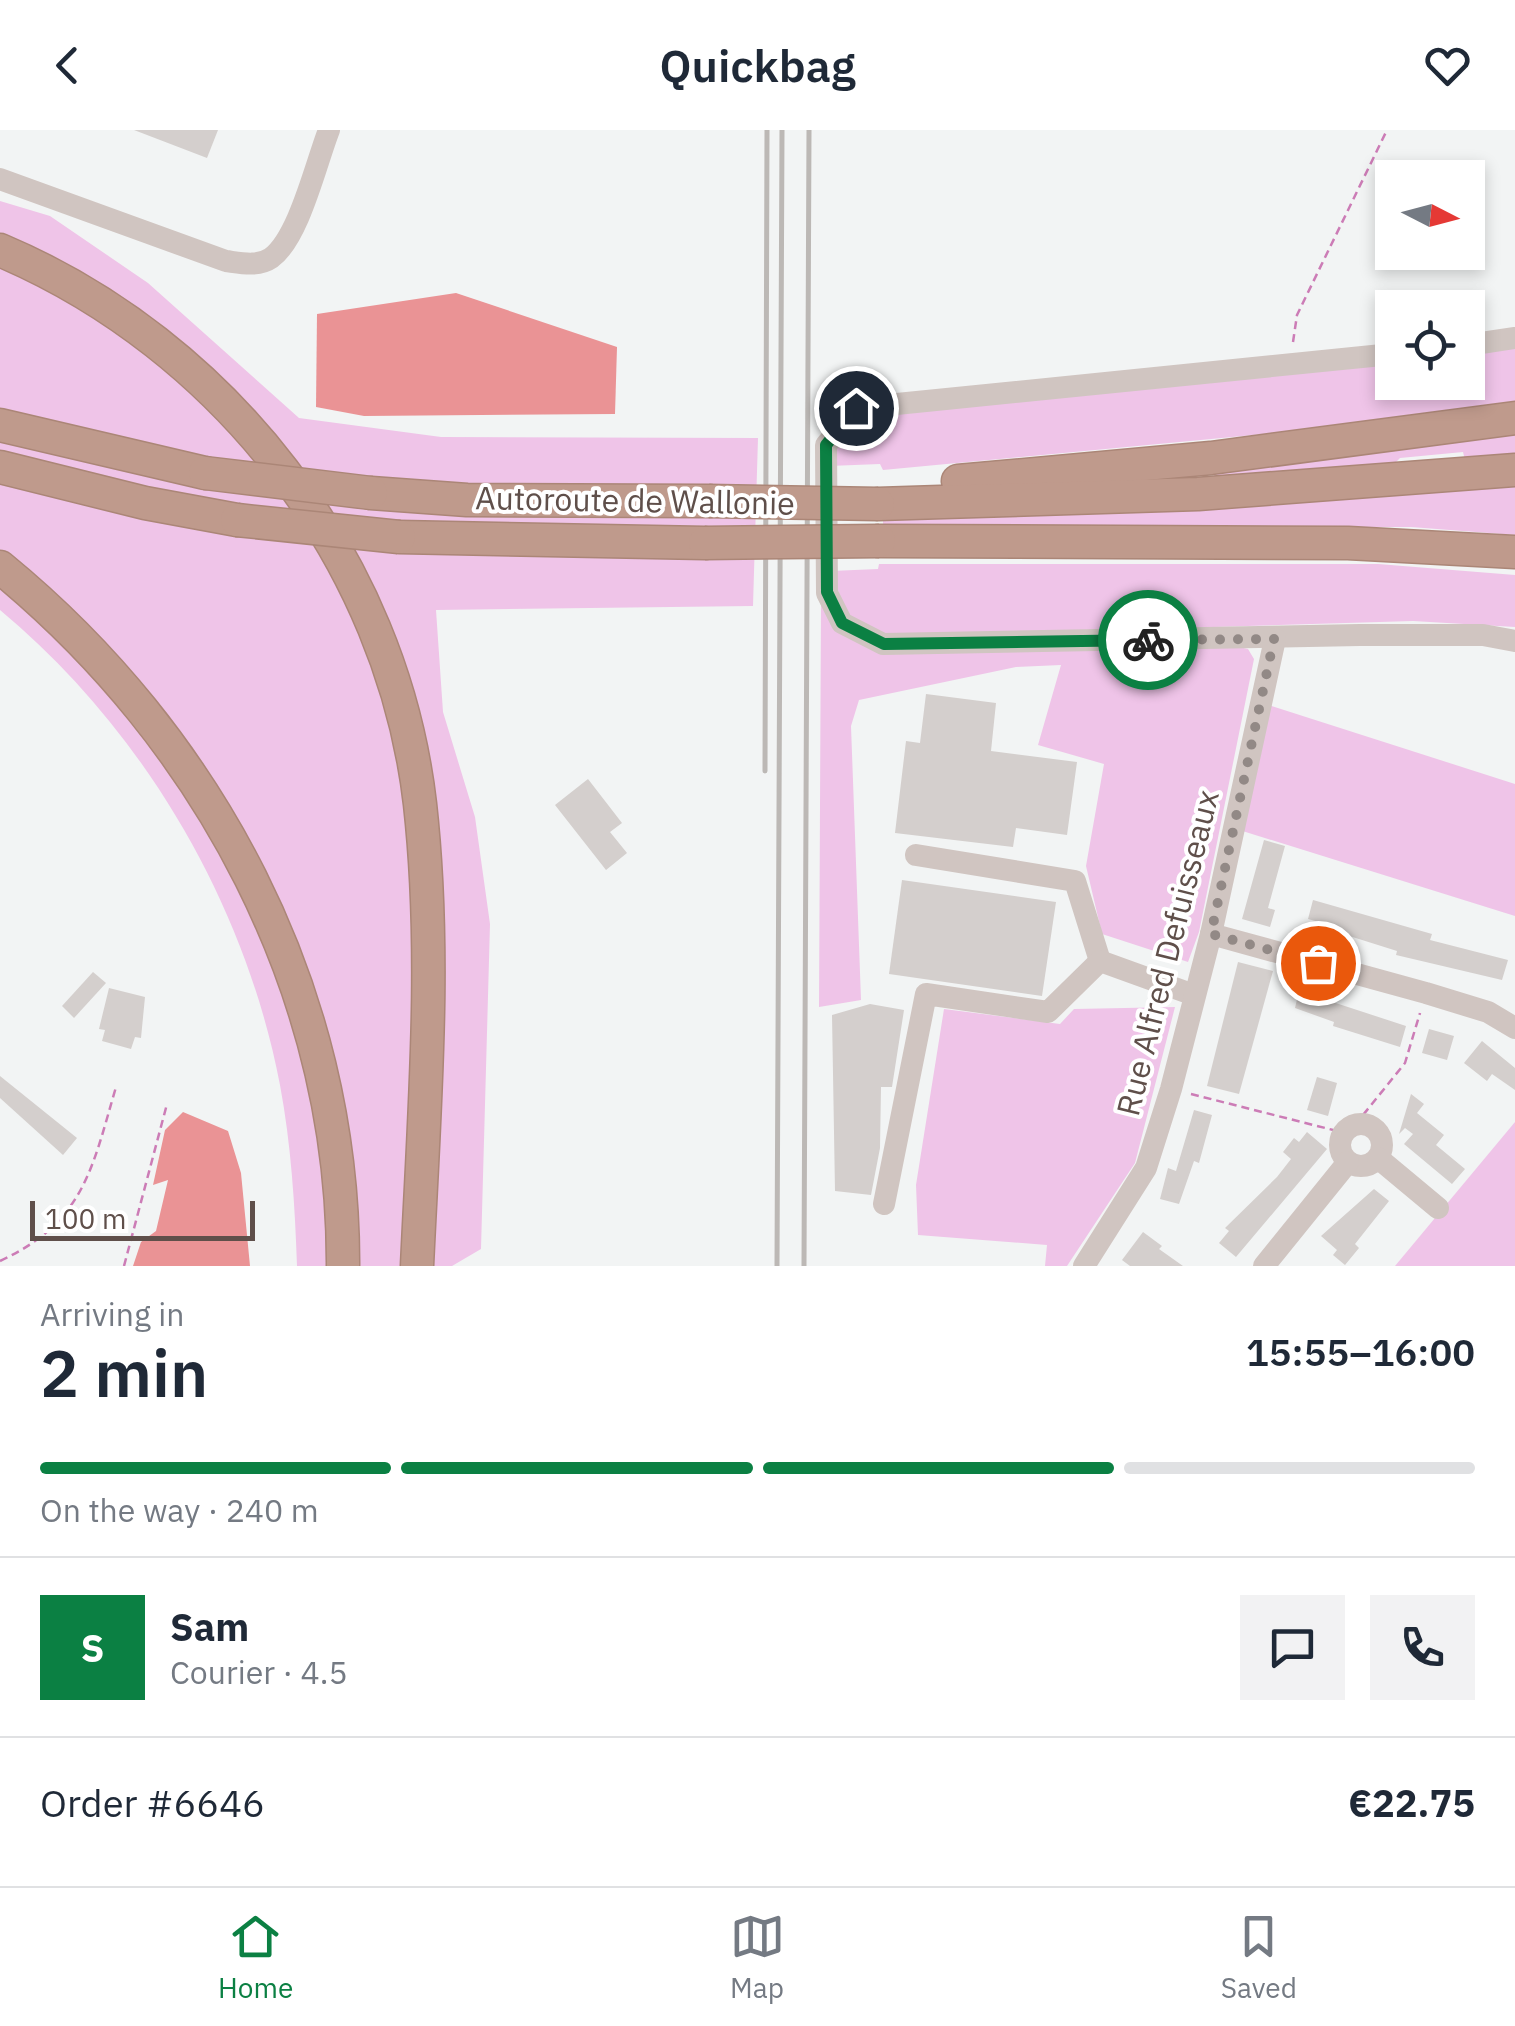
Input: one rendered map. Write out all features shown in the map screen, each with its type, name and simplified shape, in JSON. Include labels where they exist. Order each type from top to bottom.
[{"type":"highway","points":[[0,250],[131,322],[230,408],[318,516],[387,659],[414,768],[425,859],[427,941],[417,1266]]},
{"type":"highway","points":[[880,495],[1211,458],[1515,418]]},
{"type":"highway","name":"Autoroute de Wallonie","points":[[0,425],[205,473],[467,500],[709,502],[880,495],[1198,494],[1515,470]]},
{"type":"highway","name":"Autoroute de Wallonie","points":[[0,466],[145,504],[237,520],[398,537],[705,542],[1348,543],[1515,552]]},
{"type":"highway","points":[[0,566],[91,648],[138,700],[222,820],[258,888],[309,1024],[326,1096],[338,1167],[343,1266]]},
{"type":"street","points":[[0,179],[226,261],[250,265],[270,259],[288,240],[329,130]]},
{"type":"street","points":[[1485,342],[1515,338]]},
{"type":"street","points":[[1375,356],[856,408],[826,445],[827,592],[842,623],[884,644],[1483,635],[1515,641]]},
{"type":"street","name":"Rue Alfred Defuisseaux","points":[[1086,1265],[1146,1168],[1211,934],[1274,639]]},
{"type":"street","points":[[916,856],[1076,881],[1100,960]]},
{"type":"street","points":[[1211,934],[1488,1012],[1515,1028]]},
{"type":"street","points":[[1100,960],[1194,995]]},
{"type":"street","points":[[884,1204],[926,994],[1048,1012],[1100,960]]},
{"type":"street","points":[[1368,1126],[1378,1134],[1382,1146],[1378,1158],[1360,1166],[1348,1162],[1341,1151],[1350,1129],[1368,1126]]},
{"type":"street","points":[[1378,1158],[1438,1208]]},
{"type":"street","points":[[1264,1266],[1348,1162]]},
{"type":"path","points":[[1286,366],[1296,315],[1386,130]]},
{"type":"path","points":[[1170,1088],[1350,1129],[1406,1063],[1426,993]]},
{"type":"path","points":[[0,1261],[39,1243],[88,1185],[116,1087]]},
{"type":"path","points":[[124,1266],[167,1104]]},
{"type":"shaded area","points":[[0,201],[50,216],[148,283],[299,418],[441,437],[758,438],[753,606],[436,610],[443,712],[475,817],[490,924],[481,1249],[452,1266],[297,1266],[292,1175],[280,1085],[264,1017],[213,885],[142,764],[99,708],[0,610]]},
{"type":"shaded area","points":[[456,293],[617,347],[615,414],[364,416],[316,407],[317,314]]},
{"type":"shaded area","points":[[1515,342],[1515,401],[1264,434],[883,470],[880,464],[829,466],[835,441],[856,419],[1375,359],[1375,400],[1485,400],[1485,346]]},
{"type":"shaded area","points":[[1515,430],[1515,455],[1465,460],[1463,452],[1400,458],[1394,464],[1214,477],[1215,470]]},
{"type":"shaded area","points":[[1515,481],[1515,535],[1411,527],[883,527],[883,514]]},
{"type":"shaded area","points":[[879,564],[1378,564],[1515,575],[1515,627],[1413,621],[882,637],[848,618],[831,571],[878,569]]},
{"type":"shaded area","points":[[821,605],[858,642],[1222,643],[1248,649],[1254,659],[1199,932],[1188,962],[1102,934],[1086,866],[1104,764],[1038,745],[1061,665],[1016,667],[859,700],[851,726],[861,1000],[819,1007]]},
{"type":"shaded area","points":[[1253,700],[1515,784],[1515,916],[1236,829]]},
{"type":"shaded area","points":[[1175,1007],[1135,1163],[1067,1266],[1045,1266],[1047,1245],[918,1235],[916,1185],[944,1009],[1060,1024],[1074,1009]]},
{"type":"shaded area","points":[[183,1112],[228,1131],[241,1173],[250,1266],[133,1266],[141,1242],[156,1231],[168,1180],[153,1185],[165,1130]]},
{"type":"shaded area","points":[[1515,1122],[1515,1266],[1395,1266]]},
{"type":"building","points":[[134,130],[218,130],[207,158]]},
{"type":"building","points":[[926,694],[996,703],[991,751],[1077,762],[1067,835],[1016,828],[1013,847],[895,833],[906,741],[920,743]]},
{"type":"building","points":[[588,779],[622,823],[610,832],[627,853],[606,870],[555,805]]},
{"type":"building","points":[[1264,840],[1285,846],[1268,908],[1275,910],[1270,927],[1242,919]]},
{"type":"building","points":[[902,880],[1056,902],[1042,996],[889,974]]},
{"type":"building","points":[[1313,900],[1432,934],[1430,940],[1508,960],[1502,980],[1396,955],[1397,951],[1324,928],[1326,924],[1308,919]]},
{"type":"building","points":[[1238,962],[1273,971],[1239,1094],[1207,1086]]},
{"type":"building","points":[[93,972],[106,983],[74,1018],[62,1006]]},
{"type":"building","points":[[109,988],[145,997],[141,1038],[135,1037],[131,1049],[102,1041],[105,1030],[99,1029]]},
{"type":"building","points":[[1299,991],[1406,1026],[1400,1047],[1333,1026],[1334,1022],[1295,1008]]},
{"type":"building","points":[[870,1004],[904,1010],[892,1087],[881,1087],[880,1148],[871,1195],[835,1191],[832,1015]]},
{"type":"building","points":[[1429,1029],[1454,1036],[1447,1060],[1422,1053]]},
{"type":"building","points":[[1482,1041],[1515,1068],[1515,1090],[1492,1074],[1487,1081],[1464,1063]]},
{"type":"building","points":[[0,1076],[77,1138],[63,1155],[0,1098]]},
{"type":"building","points":[[1317,1077],[1337,1083],[1328,1116],[1307,1110]]},
{"type":"building","points":[[1411,1094],[1424,1104],[1417,1113],[1444,1135],[1436,1145],[1465,1169],[1452,1184],[1404,1144],[1413,1134],[1405,1128],[1399,1134]]},
{"type":"building","points":[[1194,1110],[1212,1115],[1199,1163],[1194,1161],[1179,1204],[1160,1199],[1168,1168],[1176,1171]]},
{"type":"building","points":[[1307,1132],[1327,1149],[1236,1257],[1219,1243],[1229,1231],[1225,1228],[1277,1177],[1291,1159],[1283,1152],[1294,1138],[1299,1142]]},
{"type":"building","points":[[1374,1189],[1389,1201],[1355,1244],[1359,1248],[1345,1265],[1333,1255],[1337,1250],[1321,1236]]},
{"type":"building","points":[[1143,1232],[1183,1266],[1130,1266],[1122,1260]]},
{"type":"railway","points":[[765,771],[767,130]]},
{"type":"railway","points":[[777,1266],[782,130]]},
{"type":"railway","points":[[804,1266],[809,130]]},
{"type":"way so far","points":[[1148,640],[1274,639],[1211,934],[1318,963]]},
{"type":"route","points":[[856,408],[826,445],[827,592],[842,623],[884,644],[1148,640]]}]
